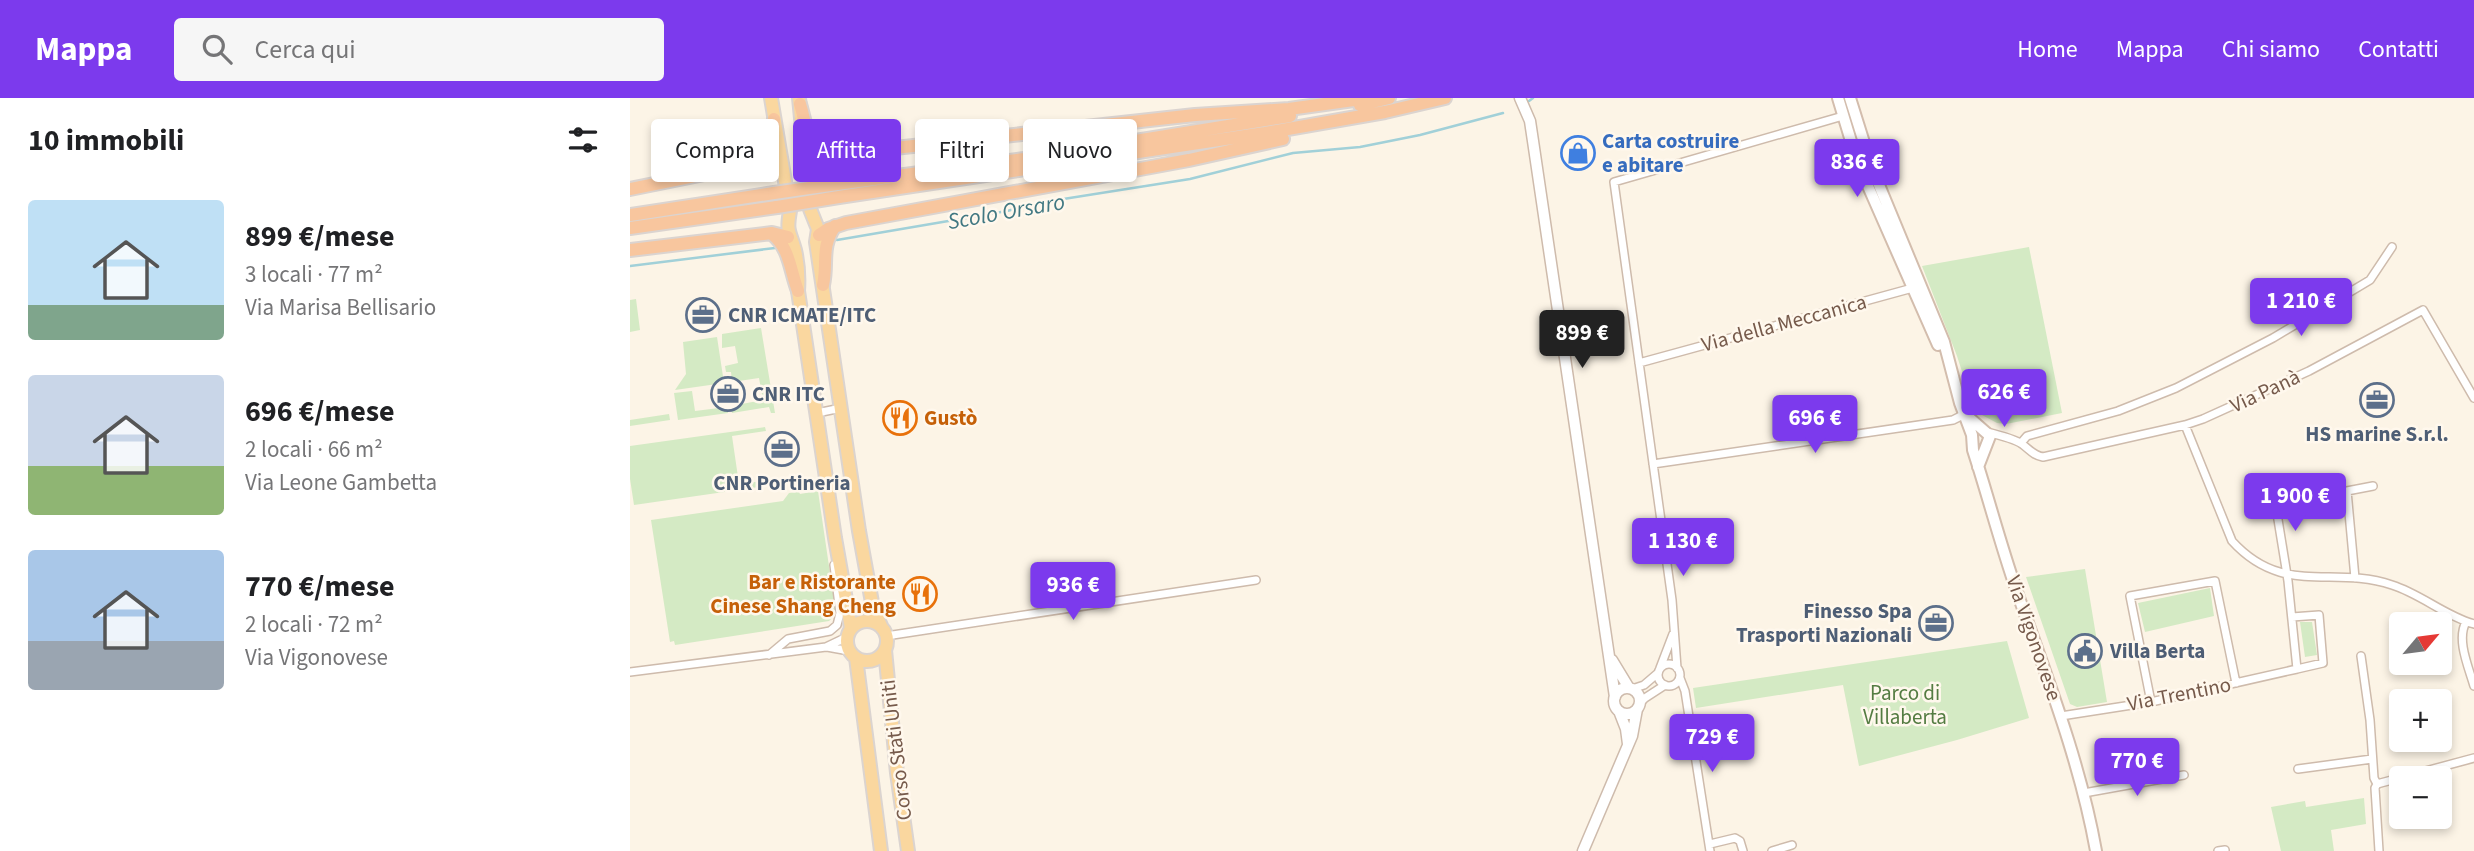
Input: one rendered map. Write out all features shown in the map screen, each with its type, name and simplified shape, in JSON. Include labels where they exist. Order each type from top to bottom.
[{"type":"highway","points":[[799,101],[813,144],[825,152],[840,154],[1195,116],[1289,110],[1368,98]]},
{"type":"highway","points":[[630,228],[777,207],[838,191],[1352,107],[1389,98]]},
{"type":"highway","points":[[630,215],[774,193],[838,191],[1192,145],[1385,112],[1445,98]]},
{"type":"highway","points":[[817,233],[836,226],[1189,160],[1329,130],[1385,112]]},
{"type":"highway","points":[[630,188],[661,182]]},
{"type":"highway","points":[[823,285],[824,247],[836,226]]},
{"type":"highway","points":[[772,233],[783,244],[788,255],[797,291]]},
{"type":"highway","points":[[630,250],[772,233],[790,240]]},
{"type":"main road","points":[[771,98],[774,119]]},
{"type":"main road","name":"Via Vigonovese","points":[[1838,98],[1857,161],[1954,375]]},
{"type":"main road","name":"Via Vigonovese","points":[[1850,98],[1872,169],[1944,342],[2015,585],[2061,716],[2084,793],[2096,851]]},
{"type":"main road","name":"Corso Stati Uniti","points":[[799,101],[810,209],[817,233],[859,531],[873,608],[884,638],[892,736],[908,851]]},
{"type":"main road","points":[[1843,116],[1858,125]]},
{"type":"main road","points":[[779,136],[790,211],[790,240],[799,277],[797,291],[849,633],[853,655],[865,661],[874,660],[884,638],[874,622],[864,621],[849,633]]},
{"type":"main road","points":[[790,240],[806,248],[817,233]]},
{"type":"main road","points":[[1965,414],[1986,437]]},
{"type":"main road","points":[[1973,439],[1978,446],[1986,437]]},
{"type":"main road","points":[[1979,467],[1986,437]]},
{"type":"main road","name":"Corso Stati Uniti","points":[[853,655],[881,851]]},
{"type":"street","points":[[1520,98],[1530,121],[1615,705],[1626,729],[1628,744]]},
{"type":"street","points":[[1743,851],[1740,841],[1735,838],[1710,848],[1685,691],[1677,668],[1675,619],[1614,182],[1843,116]]},
{"type":"street","name":"Via Panà","points":[[2021,443],[2027,436],[2118,411],[2176,388],[2273,338],[2370,280],[2392,247]]},
{"type":"street","points":[[1913,287],[1915,271]]},
{"type":"street","name":"Via della Meccanica","points":[[1639,363],[1913,287]]},
{"type":"street","name":"Via Panà","points":[[2185,425],[2309,371],[2423,310],[2474,398]]},
{"type":"street","points":[[817,412],[841,408]]},
{"type":"street","points":[[1653,464],[1953,420],[1965,414]]},
{"type":"street","points":[[1986,437],[1999,442],[2003,438],[2021,443],[2033,454],[2043,457],[2185,425],[2232,541],[2244,555],[2288,575],[2355,578],[2393,585],[2470,623]]},
{"type":"street","points":[[2355,578],[2347,491],[2373,486]]},
{"type":"street","points":[[2274,495],[2288,575],[2297,668]]},
{"type":"street","points":[[768,655],[788,639],[830,631],[837,625],[840,613],[833,559],[835,538]]},
{"type":"street","points":[[884,638],[1256,580]]},
{"type":"street","points":[[2151,702],[2130,596],[2215,581],[2236,683]]},
{"type":"street","name":"Via Trentino","points":[[2061,716],[2151,702],[2323,663],[2319,615],[2292,617]]},
{"type":"street","points":[[2470,623],[2463,626],[2463,640],[2474,686]]},
{"type":"street","points":[[630,672],[826,647],[849,633]]},
{"type":"street","points":[[1674,633],[1659,671],[1660,681],[1677,689],[1685,699]]},
{"type":"street","points":[[826,647],[853,655]]},
{"type":"street","points":[[1583,851],[1636,726],[1637,694],[1630,689],[1608,654]]},
{"type":"street","points":[[2361,656],[2370,720],[2374,778],[2377,784],[2375,788],[2379,851]]},
{"type":"street","points":[[1615,697],[1622,689],[1644,685],[1668,664],[1677,668]]},
{"type":"street","points":[[1619,711],[1629,714],[1645,698],[1680,678]]},
{"type":"street","points":[[2298,769],[2372,758]]},
{"type":"street","points":[[2377,784],[2474,758]]},
{"type":"street","points":[[2084,793],[2183,775]]},
{"type":"street","points":[[1772,851],[1792,845]]},
{"type":"green space","points":[[2029,247],[2062,413],[2006,424],[1997,423],[1982,415],[1973,406],[1922,266]]},
{"type":"green space","points":[[636,299],[640,330],[630,332],[630,300]]},
{"type":"green space","points":[[761,328],[775,413],[771,413],[769,407],[732,413],[731,406],[763,400],[759,378],[732,382],[731,372],[726,372],[725,366],[738,363],[735,346],[722,348],[722,334]]},
{"type":"green space","points":[[717,337],[724,383],[675,390],[686,374],[683,342]]},
{"type":"green space","points":[[692,391],[695,411],[727,407],[728,413],[678,420],[674,393]]},
{"type":"green space","points":[[669,414],[670,420],[630,426],[630,420]]},
{"type":"green space","points":[[765,427],[766,431],[732,436],[739,484],[792,477],[793,482],[634,505],[630,479],[630,446]]},
{"type":"green space","points":[[818,491],[836,614],[829,621],[675,645],[674,641],[670,642],[651,520],[783,501],[789,493]]},
{"type":"green space","points":[[2085,569],[2107,702],[2077,707],[2070,704],[2026,577]]},
{"type":"green space","points":[[2210,588],[2214,616],[2145,632],[2138,603]]},
{"type":"green space","points":[[2300,622],[2312,622],[2317,655],[2305,657]]},
{"type":"green space","name":"Parco di Villaberta","points":[[2007,641],[2029,718],[1859,766],[1843,685],[1696,708],[1693,688]]},
{"type":"green space","points":[[2364,798],[2366,824],[2331,830],[2334,851],[2281,851],[2271,807],[2305,801],[2306,807]]},
{"type":"waterway","name":"Scolo Orsaro","points":[[1529,101],[1533,98]]},
{"type":"waterway","name":"Scolo Orsaro","points":[[837,240],[1007,211],[1038,203],[1190,179],[1293,153],[1360,147],[1420,135],[1503,113]]},
{"type":"waterway","name":"Scolo Orsaro","points":[[630,266],[775,248]]},
{"type":"place","name":"Carta costruire e abitare","points":[[1578,153]]},
{"type":"place","name":"CNR ICMATE/ITC","points":[[703,315]]},
{"type":"place","name":"CNR ITC","points":[[728,394]]},
{"type":"place","name":"HS marine S.r.l.","points":[[2377,400]]},
{"type":"place","name":"Gustò","points":[[900,418]]},
{"type":"place","name":"CNR Portineria","points":[[782,449]]},
{"type":"place","name":"Bar e Ristorante Cinese Shang Cheng","points":[[920,594]]},
{"type":"place","name":"Finesso Spa Trasporti Nazionali","points":[[1936,623]]},
{"type":"place","name":"Villa Berta","points":[[2085,651]]}]
